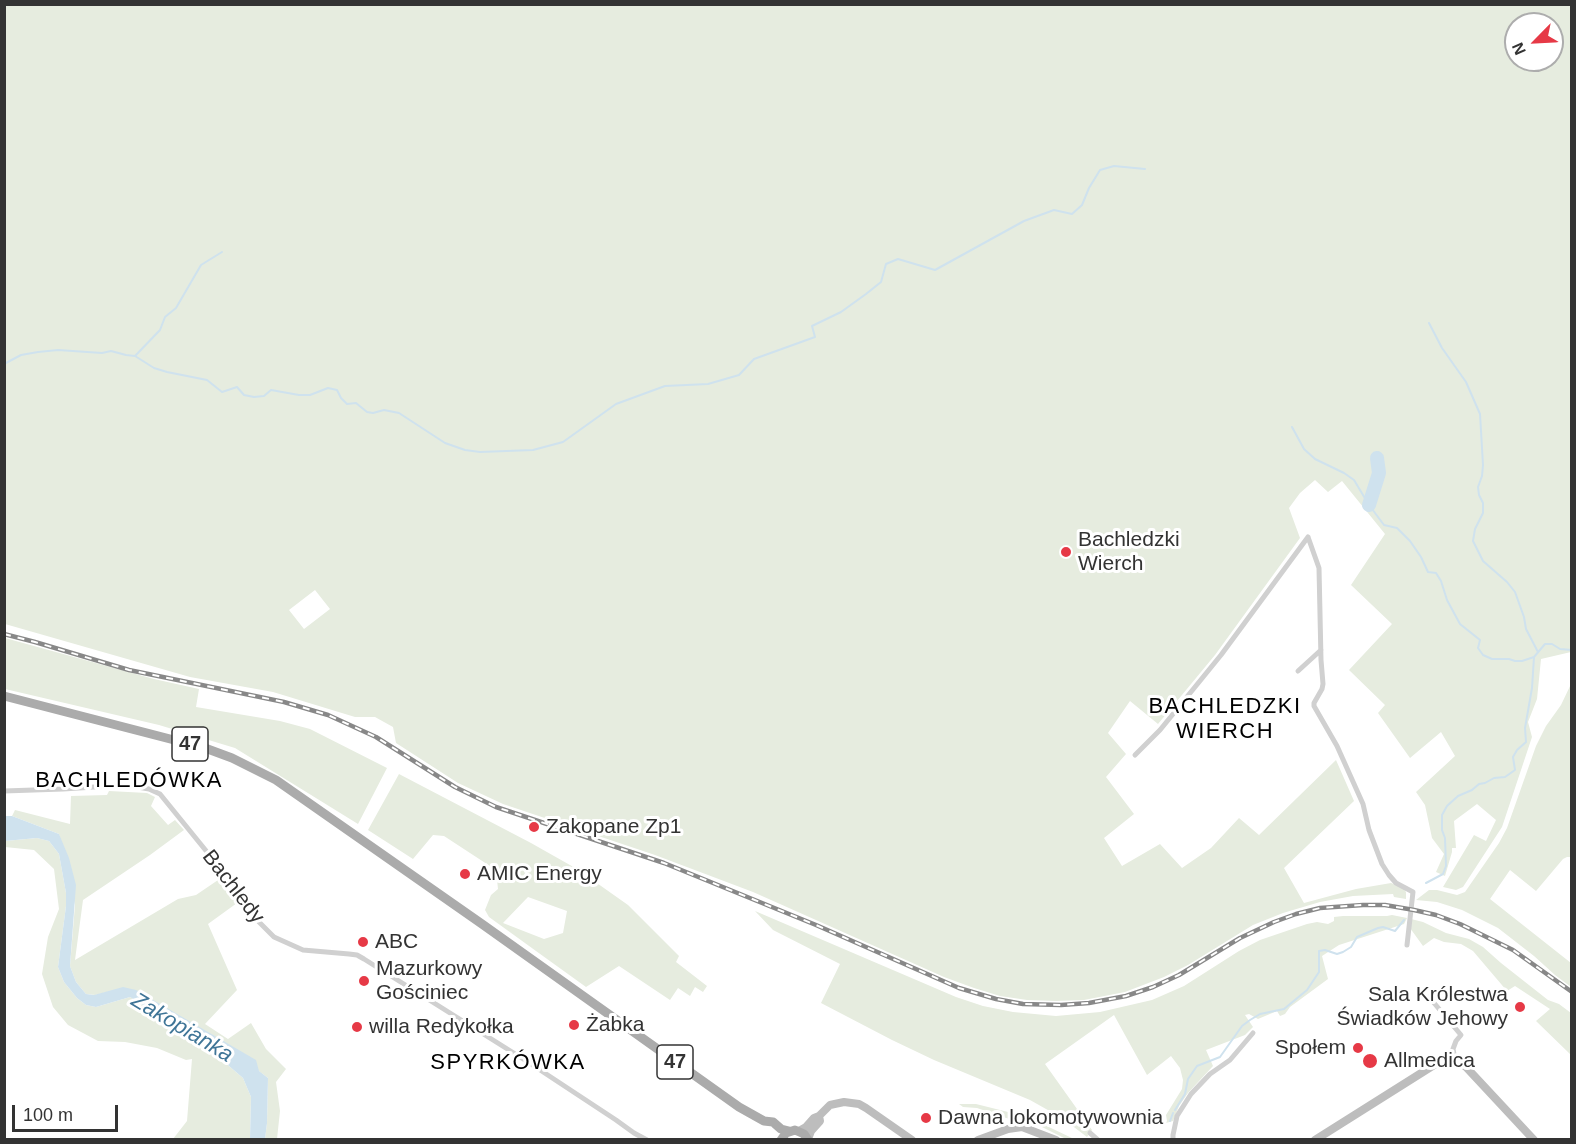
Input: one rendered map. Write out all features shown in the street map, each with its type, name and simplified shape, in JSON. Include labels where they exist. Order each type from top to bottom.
[{"type":"main road","name":"47","points":[[4,696],[205,748],[232,758],[276,780],[739,1107],[764,1121],[781,1140],[794,1131]]},
{"type":"main road","name":"47","points":[[764,1121],[773,1122],[782,1129],[804,1134],[808,1139]]},
{"type":"street","points":[[1135,755],[1160,730],[1221,655],[1308,537],[1319,568],[1322,689],[1314,706],[1337,746],[1363,804],[1368,830],[1382,864],[1396,883],[1413,892],[1407,945]]},
{"type":"street","points":[[1298,671],[1321,650]]},
{"type":"street","name":"Bachledy","points":[[4,791],[126,785],[149,789],[159,794],[220,868],[256,919],[274,937],[303,950],[357,955],[647,1140]]},
{"type":"street","points":[[1429,997],[1461,1035],[1453,1049],[1455,1059]]},
{"type":"street","points":[[1173,1140],[1178,1116],[1191,1094],[1210,1074],[1230,1060],[1253,1033]]},
{"type":"street","points":[[1315,1140],[1434,1065],[1448,1059],[1455,1059],[1466,1066],[1534,1140]]},
{"type":"street","points":[[794,1131],[803,1129],[832,1104],[844,1102],[859,1104],[912,1140]]},
{"type":"street","points":[[808,1139],[819,1116]]},
{"type":"street","points":[[978,1140],[1008,1128],[1022,1127],[1056,1140]]},
{"type":"street","points":[[1090,1132],[1098,1140]]},
{"type":"shaded area","points":[[4,5],[1571,5],[1571,652],[1541,659],[1537,699],[1528,722],[1532,737],[1502,827],[1463,887],[1456,890],[1443,887],[1474,835],[1486,841],[1496,820],[1477,804],[1454,821],[1456,848],[1452,848],[1445,876],[1436,872],[1444,854],[1432,838],[1425,805],[1416,792],[1455,756],[1441,732],[1410,758],[1378,713],[1385,705],[1349,670],[1392,624],[1351,585],[1385,534],[1342,481],[1328,492],[1315,480],[1300,493],[1289,508],[1300,538],[1215,655],[1158,724],[1130,701],[1108,733],[1126,754],[1106,777],[1134,814],[1104,838],[1122,866],[1160,844],[1182,868],[1211,848],[1239,818],[1259,835],[1336,760],[1354,801],[1284,868],[1304,903],[1356,889],[1391,883],[1403,888],[1406,892],[1406,899],[1394,897],[1393,894],[1353,896],[1320,902],[1283,913],[1253,925],[1164,977],[1125,992],[1084,1000],[1027,1000],[1000,996],[974,988],[944,977],[753,892],[655,855],[503,804],[458,783],[396,743],[393,727],[375,717],[355,717],[273,692],[190,677],[5,624]],"holes":[[[315,590],[330,609],[304,629],[289,610]]]},
{"type":"shaded area","points":[[5,638],[199,689],[196,707],[280,721],[310,729],[387,768],[358,824],[235,748],[159,725],[5,689]]},
{"type":"shaded area","points":[[1571,684],[1571,857],[1563,859],[1536,891],[1510,870],[1490,899],[1571,963],[1571,987],[1498,928],[1462,910],[1437,902],[1416,900],[1429,890],[1457,895],[1465,892],[1507,828],[1536,746]]},
{"type":"shaded area","points":[[399,774],[577,869],[628,905],[679,956],[676,962],[707,986],[703,992],[695,987],[690,996],[678,988],[670,1000],[619,966],[586,987],[489,917],[485,910],[491,895],[498,889],[496,870],[444,836],[433,835],[413,859],[368,830]],"holes":[[[528,897],[567,911],[563,933],[544,939],[503,923]]]},
{"type":"shaded area","points":[[109,791],[147,793],[155,797],[151,806],[168,825],[175,820],[184,830],[83,900],[75,960],[178,899],[196,895],[221,878],[237,903],[208,924],[237,990],[205,1024],[228,1039],[251,1023],[266,1049],[286,1069],[276,1082],[280,1111],[277,1139],[265,1139],[268,1078],[211,1035],[169,1010],[123,988],[95,995],[86,994],[76,982],[70,966],[75,905],[59,834],[12,816],[15,810],[70,824],[71,796],[107,795]]},
{"type":"shaded area","points":[[37,838],[49,841],[59,854],[66,893],[58,967],[64,982],[86,1005],[96,1007],[130,997],[201,1042],[243,1078],[251,1097],[250,1139],[173,1139],[187,1121],[192,1059],[186,1060],[157,1048],[125,1042],[98,1041],[68,1025],[53,1007],[42,974],[48,937],[59,909],[54,869],[34,850],[5,847],[5,841]]},
{"type":"shaded area","points":[[755,911],[956,997],[983,1006],[1013,1012],[1056,1016],[1100,1012],[1152,1000],[1184,986],[1260,940],[1307,924],[1317,922],[1328,924],[1334,921],[1334,917],[1343,916],[1392,915],[1407,918],[1404,924],[1339,945],[1322,956],[1328,979],[1290,1007],[1285,1014],[1280,1016],[1277,1011],[1258,1019],[1249,1014],[1245,1015],[1253,1027],[1245,1035],[1206,1050],[1213,1066],[1188,1093],[1173,1121],[1166,1123],[1166,1115],[1182,1089],[1183,1080],[1180,1068],[1171,1056],[1147,1075],[1114,1015],[1045,1064],[1092,1130],[1087,1137],[1062,1118],[1030,1100],[934,1060],[821,1003],[840,964],[773,930]]},
{"type":"shaded area","points":[[1411,919],[1446,933],[1469,939],[1483,947],[1548,1000],[1559,1004],[1571,1013],[1571,1055],[1536,1021],[1550,1009],[1515,986],[1507,991],[1473,951],[1461,944],[1434,938],[1423,946],[1410,928]]},
{"type":"shaded area","points":[[959,1104],[976,1104],[1028,1117],[1074,1139],[1066,1139],[1036,1124],[1018,1122]]},
{"type":"water","name":"Zakopianka","points":[[5,816],[12,816],[59,834],[69,858],[76,885],[70,966],[76,982],[86,994],[94,995],[123,987],[136,990],[256,1060],[259,1071],[268,1078],[265,1139],[250,1139],[251,1097],[243,1078],[201,1042],[130,997],[96,1007],[86,1005],[64,982],[58,967],[66,893],[59,854],[49,841],[37,838],[5,841]]},
{"type":"waterway","points":[[4,364],[21,355],[38,352],[58,350],[102,353],[111,351],[135,356],[154,368],[167,372],[207,380],[222,392],[237,387],[244,395],[254,397],[264,396],[271,390],[299,395],[310,395],[328,388],[337,390],[347,404],[356,403],[367,412],[384,410],[399,413],[445,443],[465,450],[480,452],[533,450],[563,442],[616,404],[665,386],[708,384],[739,375],[754,359],[815,337],[812,326],[841,312],[881,282],[886,264],[898,259],[935,270],[1024,221],[1054,210],[1072,214],[1082,205],[1100,170],[1114,166],[1145,169]]},
{"type":"waterway","points":[[135,356],[160,330],[165,317],[176,308],[201,265],[222,252]]},
{"type":"waterway","points":[[1429,323],[1442,348],[1466,382],[1480,414],[1483,465],[1478,487],[1483,503],[1483,513],[1475,529],[1473,541],[1483,561],[1515,592],[1526,629],[1538,652]]},
{"type":"waterway","points":[[1292,427],[1304,449],[1315,459],[1354,480],[1384,525],[1397,528],[1410,541],[1428,572],[1436,573],[1441,581],[1447,600],[1460,624],[1480,640],[1478,648],[1483,655],[1492,659],[1515,661],[1534,657]]},
{"type":"waterway","points":[[1369,505],[1379,473],[1377,458]]},
{"type":"waterway","points":[[1426,883],[1443,874],[1446,866],[1442,815],[1447,806],[1458,796],[1479,784],[1494,778],[1505,777],[1515,770],[1513,757],[1526,742],[1525,728],[1532,688],[1534,657],[1545,644],[1572,650]]},
{"type":"waterway","points":[[1175,1110],[1185,1094],[1188,1079],[1197,1066],[1220,1057],[1242,1026],[1250,1020],[1260,1014],[1284,1009],[1307,990],[1319,972],[1319,951],[1325,950],[1337,954],[1343,952],[1351,947],[1357,937],[1383,927],[1395,931],[1404,920]]},
{"type":"waterway","points":[[1170,1121],[1173,1113]]},
{"type":"railway","points":[[4,634],[129,670],[284,702],[328,715],[376,737],[455,787],[496,807],[664,863],[816,925],[959,988],[996,999],[1023,1004],[1061,1005],[1089,1003],[1126,996],[1179,975],[1240,938],[1274,922],[1320,908],[1363,905],[1385,905],[1414,910],[1460,924],[1513,950],[1572,992]]},
{"type":"place","name":"Bachledzki Wierch","points":[[1066,552]]},
{"type":"place","name":"Zakopane Zp1","points":[[534,827]]},
{"type":"place","name":"AMIC Energy","points":[[465,874]]},
{"type":"place","name":"ABC","points":[[363,942]]},
{"type":"place","name":"Mazurkowy Gościniec","points":[[364,981]]},
{"type":"place","name":"Sala Królestwa Świadków Jehowy","points":[[1520,1007]]},
{"type":"place","name":"Żabka","points":[[574,1025]]},
{"type":"place","name":"willa Redykołka","points":[[357,1027]]},
{"type":"place","name":"Społem","points":[[1358,1048]]},
{"type":"place","name":"Allmedica","points":[[1370,1061]]},
{"type":"place","name":"Dawna lokomotywownia","points":[[926,1118]]},
{"type":"district","name":"BACHLEDZKI WIERCH","points":[[1225,720]]},
{"type":"district","name":"BACHLEDÓWKA","points":[[129,781]]},
{"type":"district","name":"SPYRKÓWKA","points":[[508,1063]]}]
